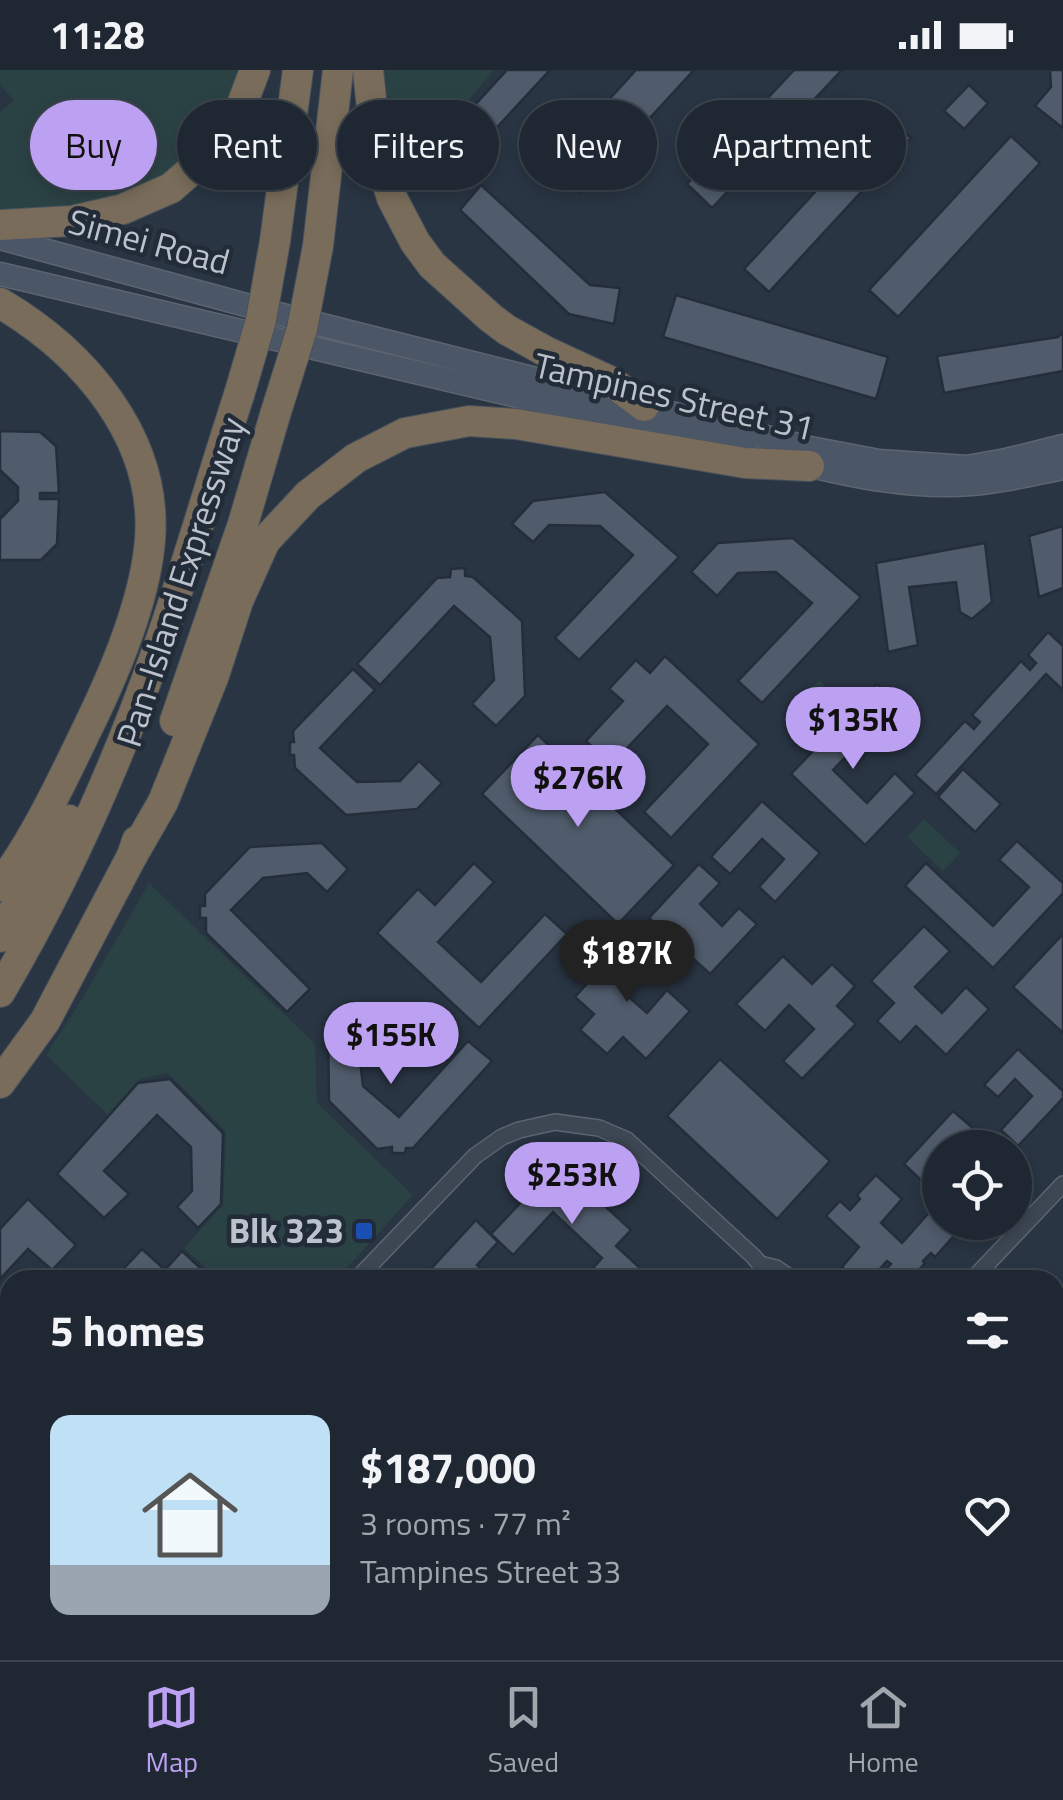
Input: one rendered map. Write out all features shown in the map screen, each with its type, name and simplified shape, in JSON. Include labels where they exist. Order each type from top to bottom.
[{"type":"highway","points":[[0,225],[71,221],[123,209],[171,188],[211,152],[240,110],[255,70]]},
{"type":"highway","name":"Pan-Island Expressway","points":[[0,992],[56,886],[115,760],[158,648],[240,395],[261,320],[298,70]]},
{"type":"highway","name":"Pan-Island Expressway","points":[[0,1084],[45,1021],[132,856],[243,524],[302,329],[318,246],[338,70]]},
{"type":"highway","points":[[368,70],[376,146],[392,198],[432,265],[507,330],[612,382],[644,406]]},
{"type":"highway","points":[[0,303],[31,321],[76,358],[100,387],[128,432],[148,488],[150,540],[136,610],[101,700],[56,793],[13,868],[0,937]]},
{"type":"highway","points":[[132,856],[164,802],[238,601],[265,540],[308,495],[356,458],[405,433],[469,421],[516,424],[745,463],[809,466]]},
{"type":"highway","points":[[7,901],[64,830],[100,755],[200,514]]},
{"type":"main road","name":"Simei Road","points":[[0,238],[280,314]]},
{"type":"main road","name":"Simei Road","points":[[0,274],[272,339]]},
{"type":"main road","name":"Tampines Street 31","points":[[280,314],[879,462],[967,466],[1063,446]]},
{"type":"main road","name":"Tampines Street 31","points":[[272,339],[809,466],[877,478],[936,485],[1002,481],[1063,468]]},
{"type":"street","points":[[366,1270],[489,1145],[519,1130],[555,1122],[599,1128],[627,1140],[763,1270]]},
{"type":"street","points":[[981,1270],[1063,1184]]},
{"type":"street","points":[[760,1264],[779,1270]]},
{"type":"green space","points":[[0,70],[248,70],[232,100],[177,100],[177,167],[157,180],[157,100],[30,100],[30,190],[141,190],[121,203],[0,216],[0,112],[14,100],[0,85]]},
{"type":"green space","points":[[377,70],[494,70],[469,100],[382,100]]},
{"type":"green space","points":[[819,680],[836,696],[809,724],[792,709]]},
{"type":"green space","points":[[924,819],[960,853],[943,871],[907,837]]},
{"type":"green space","points":[[149,883],[315,1044],[317,1103],[413,1195],[345,1270],[208,1270],[184,1248],[223,1205],[226,1131],[168,1073],[138,1080],[108,1115],[46,1055]]},
{"type":"building","points":[[507,70],[550,70],[499,125],[499,100],[479,100]]},
{"type":"building","points":[[636,70],[694,70],[657,110],[657,100],[609,100]]},
{"type":"building","points":[[794,70],[842,70],[814,100],[766,100]]},
{"type":"building","points":[[1050,70],[1063,70],[1063,128],[1035,106],[1051,87]]},
{"type":"building","points":[[969,85],[988,103],[964,129],[944,111]]},
{"type":"building","points":[[1011,136],[1040,163],[898,317],[869,290]]},
{"type":"building","points":[[477,190],[486,190],[590,285],[620,288],[614,324],[569,314],[460,210]]},
{"type":"building","points":[[693,190],[729,190],[712,208]]},
{"type":"building","points":[[817,190],[863,190],[769,292],[744,269]]},
{"type":"building","points":[[676,295],[888,357],[876,399],[663,337]]},
{"type":"building","points":[[1063,332],[1063,371],[944,393],[937,356],[1058,337]]},
{"type":"building","points":[[0,431],[40,432],[56,446],[59,493],[40,493],[40,499],[59,499],[57,544],[41,560],[0,560],[0,519],[18,501],[18,487],[0,470]]},
{"type":"building","points":[[605,492],[679,557],[579,660],[555,638],[633,555],[600,526],[549,525],[533,542],[512,524],[533,501]]},
{"type":"building","points":[[1063,526],[1063,588],[1039,597],[1029,536]]},
{"type":"building","points":[[793,538],[861,597],[762,703],[738,681],[812,603],[776,572],[738,573],[717,596],[691,572],[718,543]]},
{"type":"building","points":[[985,543],[992,602],[972,619],[960,612],[956,582],[909,587],[918,645],[888,652],[876,563]]},
{"type":"building","points":[[465,568],[465,576],[473,577],[522,621],[525,696],[496,726],[472,704],[494,680],[490,637],[454,606],[380,685],[357,664],[437,578],[450,577],[451,569]]},
{"type":"building","points":[[1048,632],[1063,646],[1063,690],[1046,674],[936,794],[915,775],[965,721],[974,729],[980,722],[972,715],[1021,661],[1030,670],[1036,663],[1028,655]]},
{"type":"building","points":[[665,656],[759,744],[671,838],[644,812],[708,744],[667,706],[611,765],[586,741],[623,701],[609,689],[636,660],[650,673]]},
{"type":"building","points":[[353,669],[375,690],[320,748],[357,782],[400,781],[419,761],[442,783],[417,809],[346,815],[295,768],[294,755],[290,755],[293,731]]},
{"type":"building","points":[[877,684],[897,703],[833,770],[867,803],[895,773],[915,793],[865,845],[791,774]]},
{"type":"building","points":[[538,735],[674,865],[618,924],[482,794]]},
{"type":"building","points":[[963,769],[1001,804],[975,832],[938,797]]},
{"type":"building","points":[[762,801],[820,853],[775,902],[759,887],[784,859],[762,839],[730,874],[711,857]]},
{"type":"building","points":[[1017,841],[1063,883],[1063,893],[993,968],[905,886],[926,863],[993,926],[1029,887],[999,860]]},
{"type":"building","points":[[322,843],[348,869],[327,892],[307,873],[263,878],[231,910],[310,989],[287,1012],[206,933],[206,918],[200,918],[200,906],[205,906],[205,894],[250,847]]},
{"type":"building","points":[[474,863],[494,882],[438,942],[481,982],[545,914],[567,934],[479,1028],[377,933],[418,889],[435,905]]},
{"type":"building","points":[[699,864],[720,883],[700,904],[722,926],[739,908],[757,924],[710,974],[649,918]]},
{"type":"building","points":[[924,926],[950,951],[915,987],[942,1013],[966,987],[989,1009],[946,1055],[916,1026],[900,1043],[877,1021],[894,1003],[871,981]]},
{"type":"building","points":[[1063,934],[1063,1033],[1013,987]]},
{"type":"building","points":[[629,937],[654,960],[624,993],[647,1013],[667,990],[690,1011],[646,1059],[623,1037],[607,1054],[580,1030],[594,1014],[575,997]]},
{"type":"building","points":[[783,956],[812,984],[832,964],[855,986],[837,1006],[856,1024],[802,1079],[783,1061],[814,1029],[789,1005],[765,1031],[736,1004]]},
{"type":"building","points":[[351,1001],[375,1023],[358,1042],[363,1086],[399,1117],[468,1041],[492,1061],[405,1153],[392,1153],[392,1147],[377,1149],[329,1101],[328,1026]]},
{"type":"building","points":[[1018,1049],[1063,1091],[1063,1098],[1032,1131],[1001,1130],[1032,1096],[1015,1079],[998,1097],[984,1085]]},
{"type":"building","points":[[720,1059],[830,1161],[777,1219],[667,1116]]},
{"type":"building","points":[[170,1079],[223,1133],[221,1204],[198,1228],[177,1207],[192,1191],[191,1147],[157,1115],[104,1171],[129,1194],[104,1218],[57,1174],[138,1083]]},
{"type":"building","points":[[953,1111],[975,1130],[935,1130]]},
{"type":"building","points":[[922,1145],[922,1181],[904,1164]]},
{"type":"building","points":[[876,1175],[902,1199],[881,1223],[902,1243],[922,1220],[922,1240],[950,1240],[935,1257],[931,1253],[919,1270],[885,1270],[891,1264],[887,1261],[879,1270],[845,1270],[842,1267],[859,1247],[826,1216],[840,1201],[850,1210],[860,1199],[857,1195]]},
{"type":"building","points":[[544,1178],[563,1196],[578,1181],[631,1230],[616,1246],[640,1268],[591,1270],[602,1258],[553,1212],[513,1255],[491,1234]]},
{"type":"building","points":[[28,1199],[76,1245],[52,1270],[28,1249],[8,1270],[0,1270],[0,1229]]},
{"type":"building","points":[[476,1220],[498,1242],[477,1265],[482,1270],[430,1270]]},
{"type":"building","points":[[142,1249],[165,1270],[122,1270]]},
{"type":"building","points":[[182,1251],[202,1270],[165,1270]]},
{"type":"place","name":"Blk 323","points":[[364,1231]]}]
